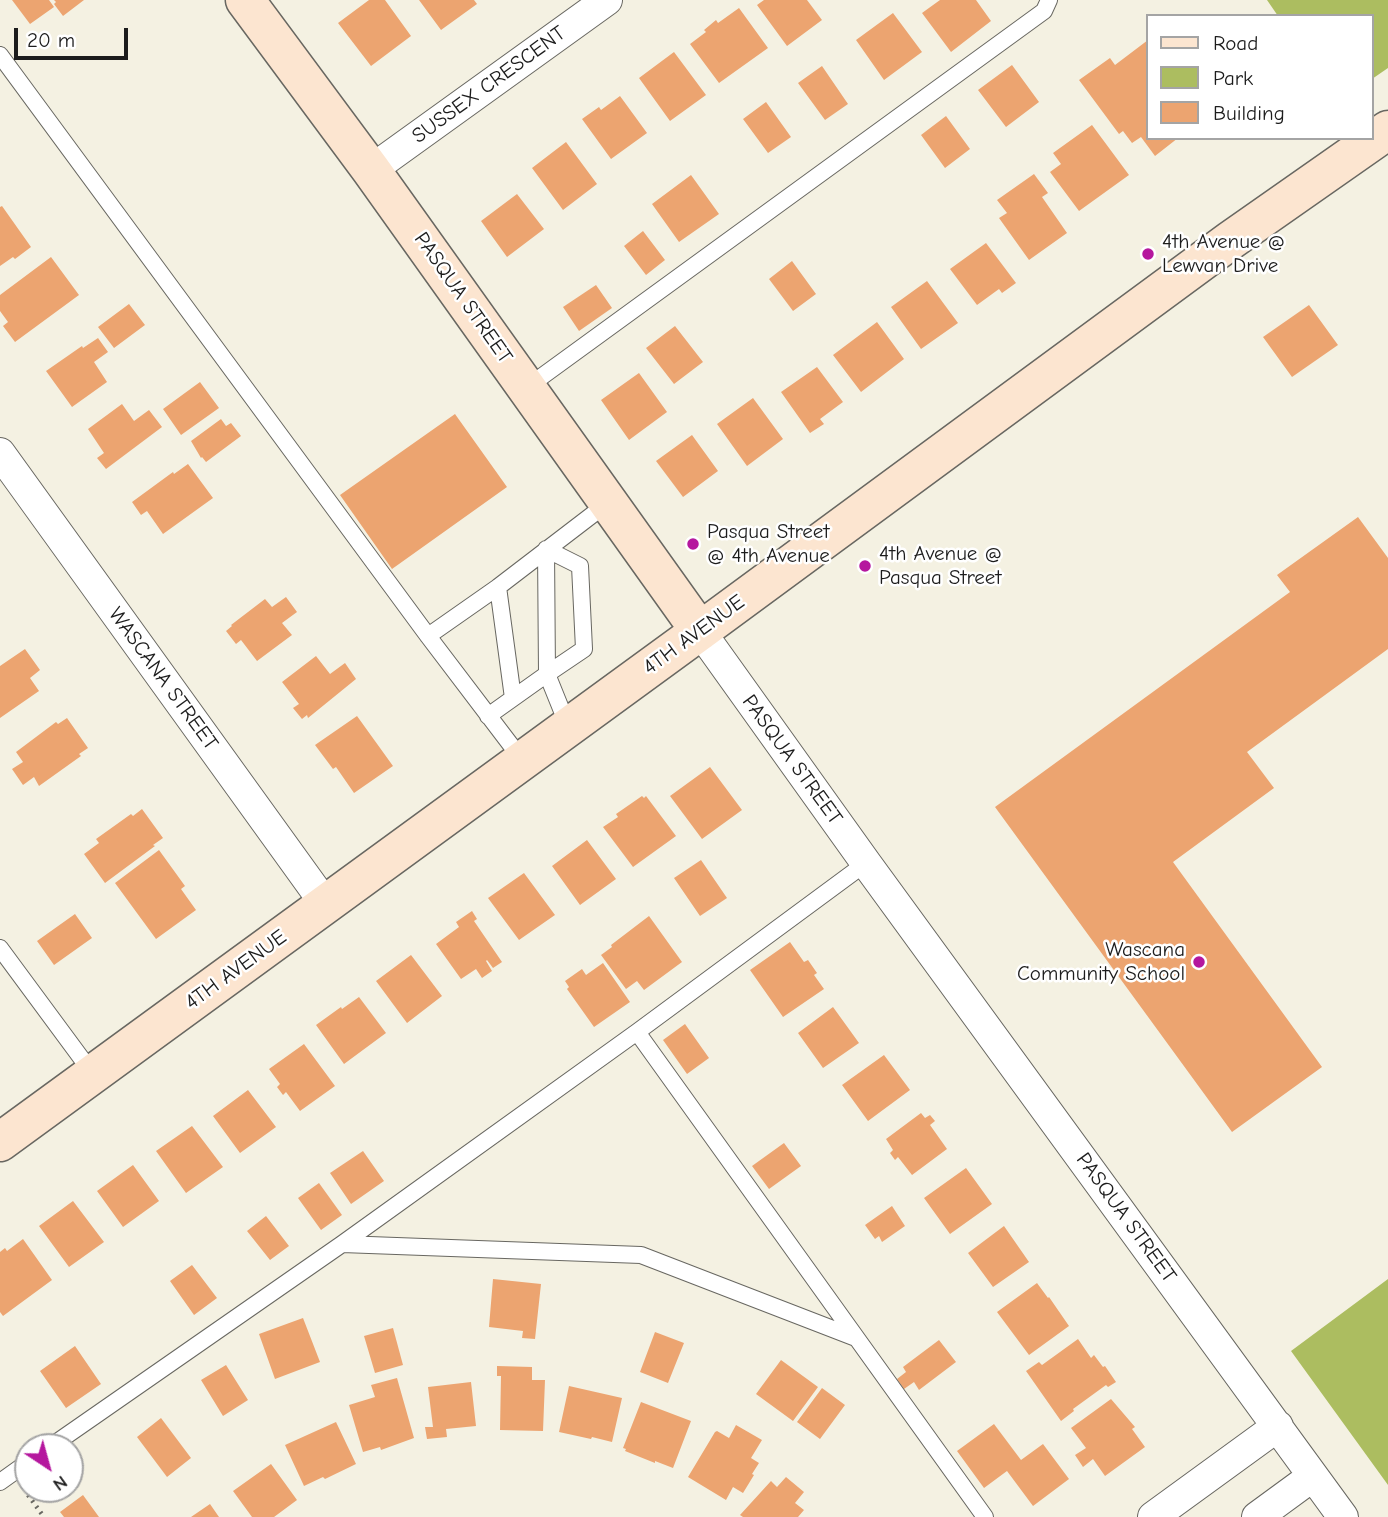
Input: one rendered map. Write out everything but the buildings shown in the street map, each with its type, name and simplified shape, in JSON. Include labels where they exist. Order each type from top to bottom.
[{"type":"street","name":"PASQUA STREET","points":[[245,0],[371,170],[866,863],[1343,1517]]},
{"type":"street","name":"SUSSEX CRESCENT","points":[[371,170],[607,0]]},
{"type":"street","name":"4TH AVENUE","points":[[0,1142],[1231,240],[1374,140]]},
{"type":"street","name":"WASCANA STREET","points":[[0,453],[326,905]]},
{"type":"street","points":[[1153,1517],[1278,1426]]},
{"type":"street","points":[[1257,1517],[1313,1476]]},
{"type":"lane","points":[[526,388],[1044,11],[1049,0]]},
{"type":"lane","points":[[0,55],[523,761]]},
{"type":"lane","points":[[428,636],[498,587],[609,502]]},
{"type":"lane","points":[[488,716],[584,649],[580,566],[546,549]]},
{"type":"lane","points":[[546,549],[547,674],[568,726]]},
{"type":"lane","points":[[498,587],[513,698]]},
{"type":"lane","points":[[70,1433],[342,1244],[866,863]]},
{"type":"lane","points":[[0,948],[93,1074]]},
{"type":"lane","points":[[637,1032],[985,1517]]},
{"type":"lane","points":[[342,1244],[640,1255],[856,1338]]},
{"type":"green space","points":[[1267,0],[1388,0],[1388,68],[1374,78],[1374,14],[1277,14]]},
{"type":"green space","points":[[1388,1279],[1388,1485],[1291,1351]]},
{"type":"place","name":"4th Avenue @ Lewvan Drive","points":[[1148,254]]},
{"type":"place","name":"Pasqua Street @ 4th Avenue","points":[[693,544]]},
{"type":"place","name":"4th Avenue @ Pasqua Street","points":[[865,566]]},
{"type":"place","name":"Wascana Community School","points":[[1199,962]]}]
